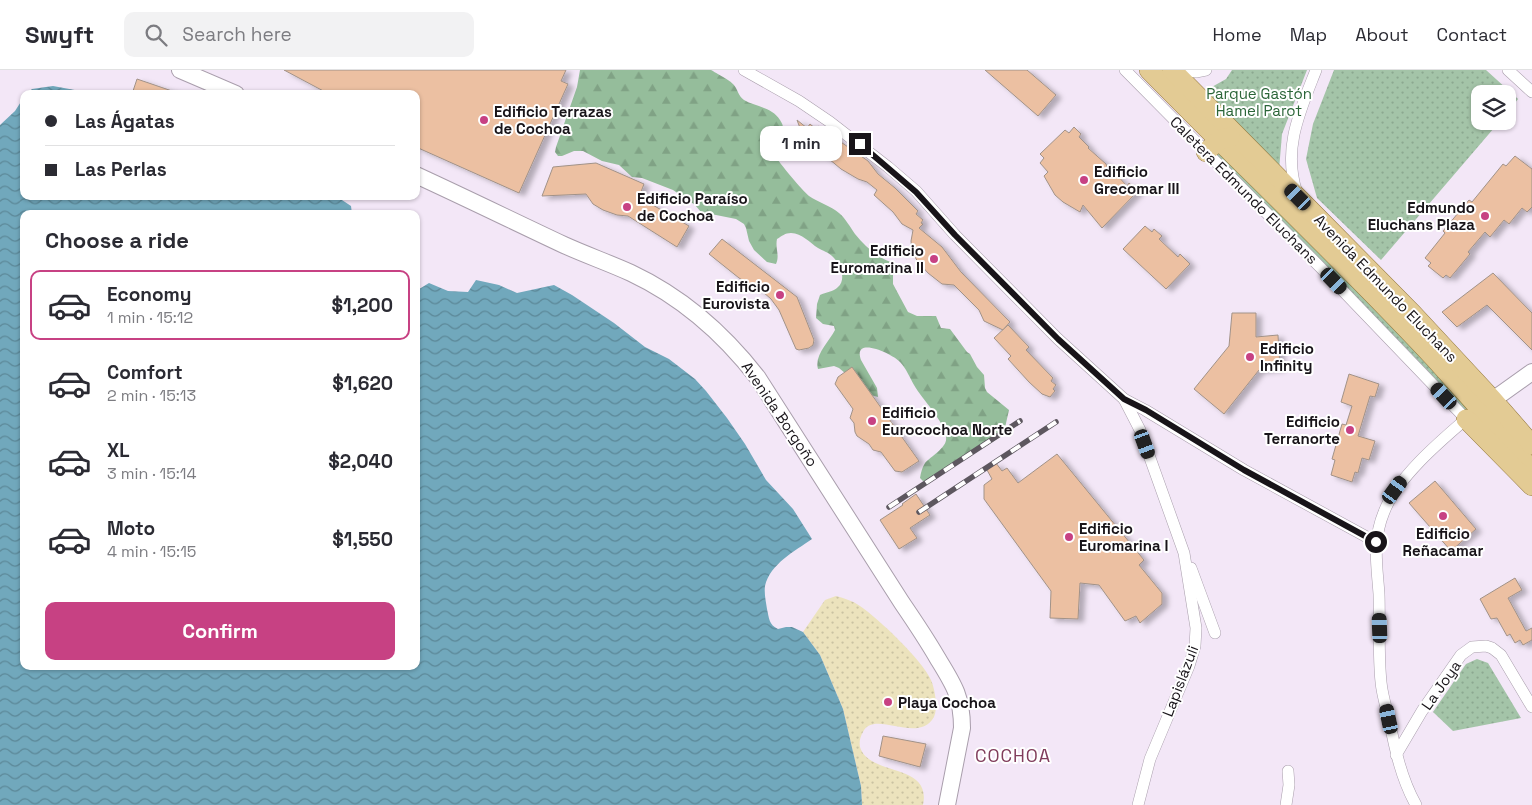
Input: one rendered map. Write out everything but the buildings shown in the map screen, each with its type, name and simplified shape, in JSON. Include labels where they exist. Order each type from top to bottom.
[{"type":"main road","points":[[180,70],[227,90]]},
{"type":"main road","name":"Avenida Edmundo Eluchans","points":[[1149,70],[1213,146],[1401,322],[1517,451],[1532,471]]},
{"type":"main road","name":"Avenida Edmundo Eluchans","points":[[1172,70],[1413,314],[1480,409],[1532,445]]},
{"type":"main road","points":[[1213,146],[1228,137],[1239,137]]},
{"type":"main road","name":"Avenida Borgoño","points":[[420,177],[573,249],[630,272],[660,288],[697,314],[719,333],[745,360],[926,638],[956,690],[960,702],[962,728],[947,805]]},
{"type":"main road","points":[[1532,372],[1480,409],[1532,486]]},
{"type":"street","points":[[744,70],[822,117],[888,167],[916,192],[955,235],[1058,339],[1124,399],[1146,410],[1244,470],[1376,542]]},
{"type":"street","name":"Caletera Edmundo Eluchans","points":[[1125,70],[1213,146]]},
{"type":"street","points":[[1180,70],[1196,72],[1206,70]]},
{"type":"street","points":[[1298,197],[1294,186],[1291,162],[1293,132],[1316,70]]},
{"type":"street","points":[[1508,70],[1532,92]]},
{"type":"street","name":"Lapislázuli","points":[[1124,399],[1140,430],[1215,633]]},
{"type":"street","points":[[1416,805],[1396,755],[1381,683],[1376,542],[1383,513],[1401,482],[1430,453],[1480,409]]},
{"type":"street","name":"Lapislázuli","points":[[1138,805],[1150,759],[1189,666],[1195,646],[1196,628],[1184,553]]},
{"type":"street","name":"La Joya","points":[[1396,755],[1422,711],[1461,656],[1472,647],[1486,646],[1501,655],[1532,707]]},
{"type":"street","points":[[1286,805],[1289,785],[1288,771]]},
{"type":"green space","points":[[580,70],[711,70],[732,83],[740,97],[744,100],[773,112],[783,126],[782,134],[774,150],[777,159],[809,196],[839,213],[867,247],[880,257],[891,262],[893,266],[893,284],[908,312],[917,316],[936,316],[941,328],[950,329],[984,375],[987,392],[1009,410],[1002,436],[947,470],[923,481],[920,478],[924,465],[942,448],[946,441],[945,431],[900,362],[882,351],[868,348],[862,349],[860,353],[861,360],[877,388],[878,397],[871,395],[839,368],[834,366],[818,369],[817,364],[820,354],[835,330],[834,326],[823,324],[816,318],[817,304],[820,295],[834,290],[841,284],[841,271],[835,259],[802,236],[791,233],[777,239],[778,258],[776,264],[767,262],[754,250],[744,224],[736,219],[701,212],[695,205],[673,190],[642,178],[632,177],[619,165],[602,161],[583,151],[574,151],[558,156],[555,152],[556,147],[577,87]]},
{"type":"green space","name":"Parque Gastón Hamel Parot","points":[[1232,70],[1307,70],[1282,134],[1279,170],[1206,96],[1210,88],[1226,79]]},
{"type":"green space","points":[[1334,70],[1486,70],[1503,85],[1471,85],[1471,130],[1492,130],[1381,260],[1317,198],[1306,159],[1313,124]]},
{"type":"green space","points":[[1218,150],[1407,338],[1532,481],[1402,344],[1216,155]]},
{"type":"green space","points":[[1477,659],[1488,663],[1521,718],[1453,731],[1433,712],[1466,664]]},
{"type":"sand","name":"Playa Cochoa","points":[[836,596],[857,604],[878,620],[910,651],[931,680],[935,693],[936,710],[934,717],[927,725],[918,728],[907,728],[876,724],[869,726],[860,738],[860,747],[866,756],[875,763],[909,776],[918,782],[923,791],[923,805],[862,805],[861,786],[843,709],[820,655],[803,632],[825,600]]},
{"type":"water","points":[[53,86],[75,90],[31,90]]},
{"type":"water","points":[[20,103],[20,200],[342,200],[351,206],[352,210],[20,210],[20,670],[420,670],[420,289],[429,283],[448,291],[468,292],[476,280],[499,285],[517,293],[554,285],[614,323],[645,347],[669,359],[695,379],[727,418],[766,480],[793,509],[812,539],[791,553],[772,571],[765,586],[767,609],[773,625],[778,629],[792,627],[803,632],[820,655],[843,709],[861,786],[862,805],[0,805],[0,125],[15,111]]},
{"type":"railway","points":[[889,507],[1020,421]]},
{"type":"railway","points":[[919,512],[1056,422]]},
{"type":"place","name":"Edificio Terrazas de Cochoa","points":[[484,120]]},
{"type":"place","name":"Edificio Grecomar III","points":[[1084,180]]},
{"type":"place","name":"Edificio Paraíso de Cochoa","points":[[627,207]]},
{"type":"place","name":"Edmundo Eluchans Plaza","points":[[1485,216]]},
{"type":"place","name":"Edificio Euromarina II","points":[[934,259]]},
{"type":"place","name":"Edificio Eurovista","points":[[780,295]]},
{"type":"place","name":"Edificio Infinity","points":[[1250,357]]},
{"type":"place","name":"Edificio Eurocochoa Norte","points":[[872,421]]},
{"type":"place","name":"Edificio Terranorte","points":[[1350,430]]},
{"type":"place","name":"Edificio Reñacamar","points":[[1443,516]]},
{"type":"place","name":"Edificio Euromarina I","points":[[1069,537]]},
{"type":"place","name":"Playa Cochoa","points":[[888,702]]},
{"type":"district","name":"COCHOA","points":[[1013,755]]},
{"type":"route","points":[[860,144],[916,192],[955,235],[1058,339],[1124,399],[1146,410],[1244,470],[1376,542]]}]
